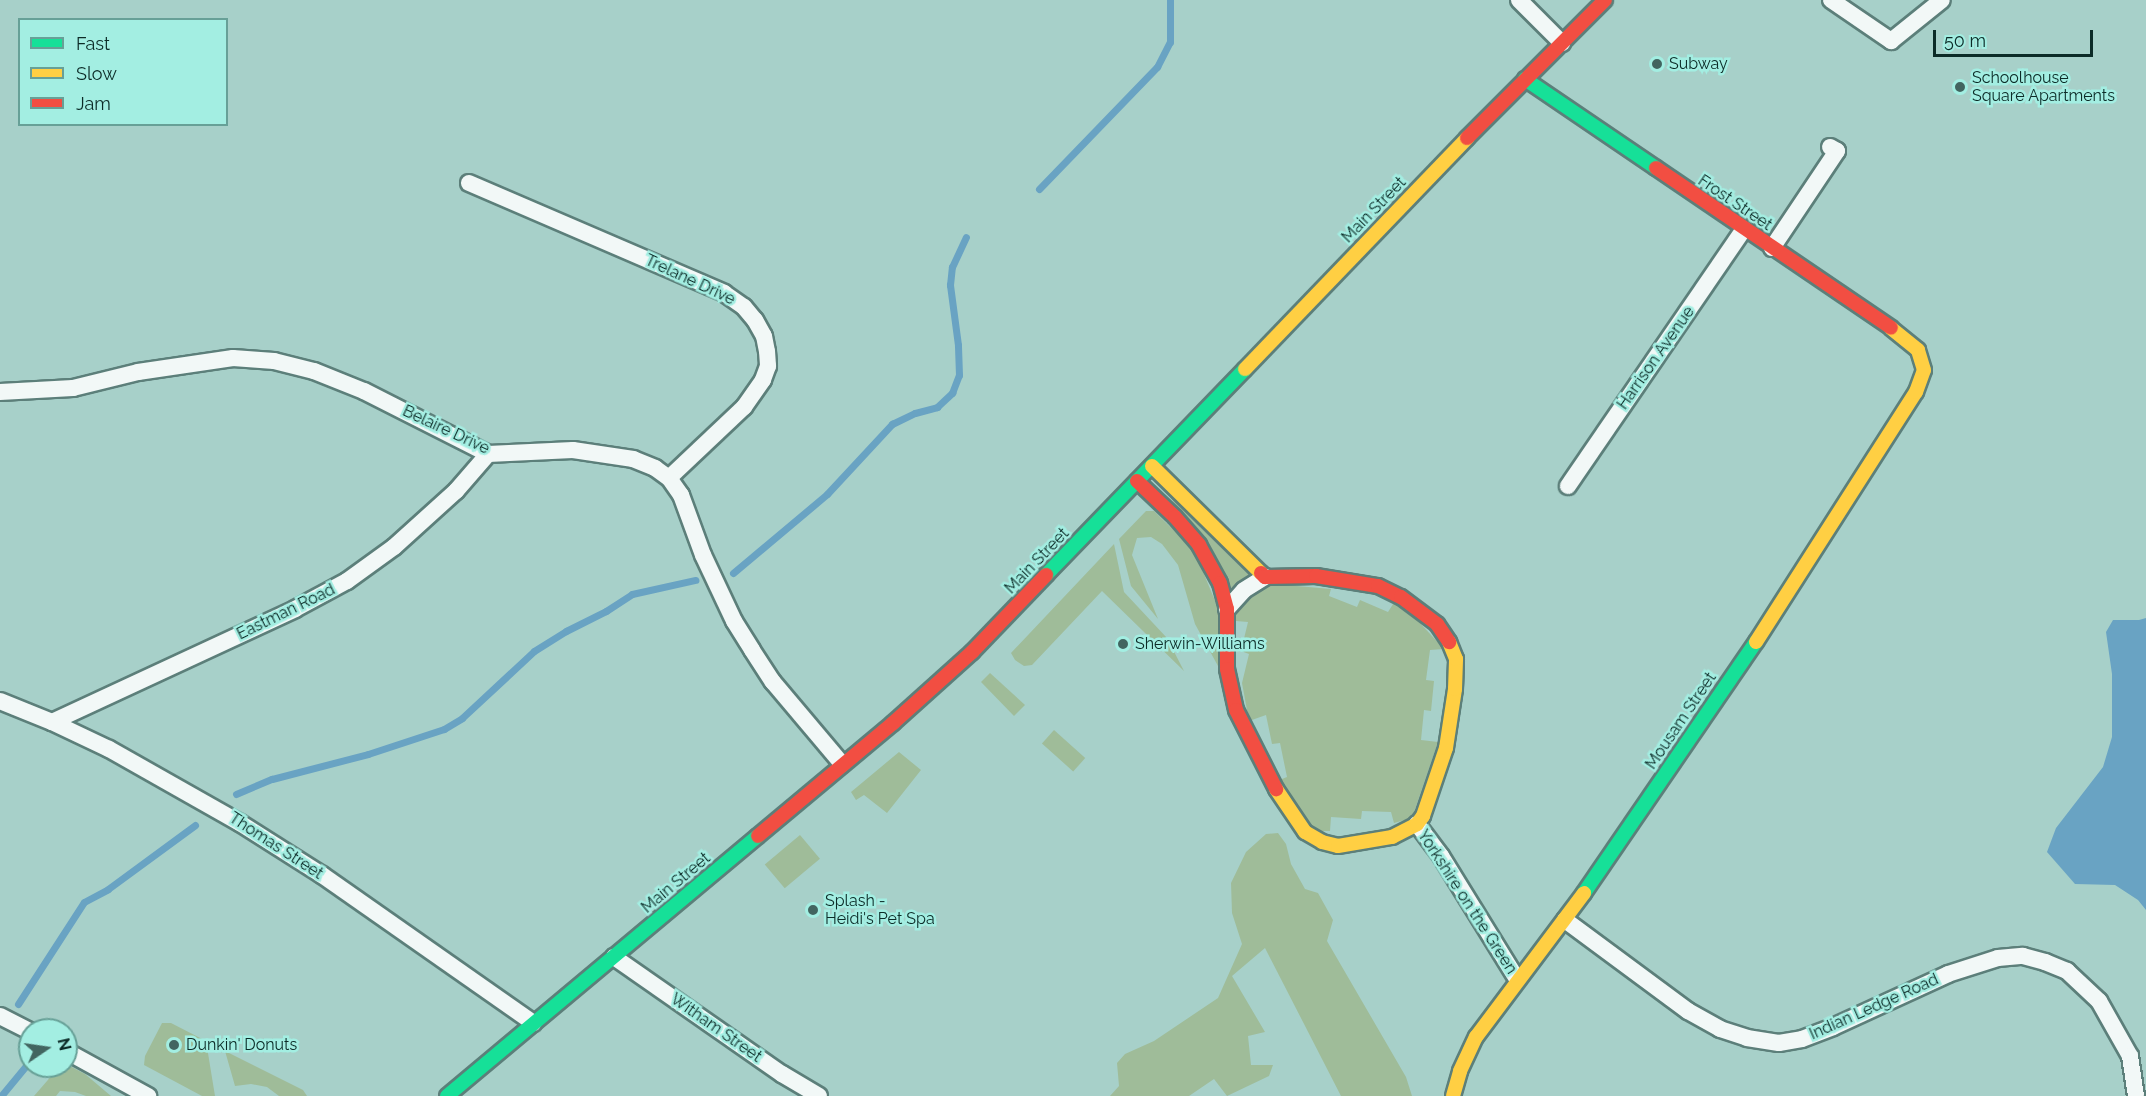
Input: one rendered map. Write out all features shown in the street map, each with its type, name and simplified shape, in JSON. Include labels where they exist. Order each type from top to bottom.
[{"type":"street","points":[[1519,0],[1562,43]]},
{"type":"street","name":"Main Street","points":[[447,1096],[972,652],[1525,79],[1605,0]]},
{"type":"street","points":[[1831,0],[1891,41],[1942,0]]},
{"type":"street","name":"Frost Street","points":[[1525,79],[1900,334],[1912,343],[1922,357]]},
{"type":"street","points":[[1772,248],[1837,151],[1830,147]]},
{"type":"street","name":"Trelane Drive","points":[[469,183],[724,293],[744,307],[755,320],[764,336],[767,351],[768,366],[763,380],[744,407],[669,478]]},
{"type":"street","name":"Harrison Avenue","points":[[1568,486],[1744,229]]},
{"type":"street","name":"Mousam Street","points":[[1453,1096],[1460,1071],[1476,1036],[1517,979],[1565,920],[1784,601],[1877,455],[1921,381],[1922,357]]},
{"type":"street","name":"Belaire Drive","points":[[0,392],[73,388],[138,372],[233,358],[274,361],[314,371],[364,391],[488,453],[573,450],[633,459],[655,468],[669,478],[681,495],[703,555],[734,621],[752,650],[773,682],[842,764]]},
{"type":"street","name":"Eastman Road","points":[[52,722],[296,609],[347,581],[393,547],[456,491],[488,453]]},
{"type":"street","points":[[1152,466],[1265,577],[1244,590],[1227,609]]},
{"type":"street","name":"Yorkshire on the Green","points":[[1137,481],[1175,517],[1199,545],[1220,582],[1227,609],[1225,633],[1227,669],[1236,710],[1266,771],[1305,832],[1322,842],[1338,846],[1392,837],[1418,824],[1423,816],[1446,748],[1455,689],[1456,659],[1448,641],[1437,624],[1426,614],[1401,597],[1378,586],[1316,576],[1265,577]]},
{"type":"street","name":"Thomas Street","points":[[0,701],[52,722],[144,768],[240,823],[322,875],[533,1023]]},
{"type":"street","name":"Yorkshire on the Green","points":[[1418,824],[1441,856],[1517,979]]},
{"type":"street","name":"Indian Ledge Road","points":[[1565,920],[1688,1011],[1720,1029],[1747,1038],[1779,1043],[1802,1039],[1833,1027],[1948,974],[1998,958],[2023,956],[2044,962],[2067,971],[2099,1001],[2130,1056],[2136,1096]]},
{"type":"street","name":"Witham Street","points":[[614,957],[782,1074],[819,1096]]},
{"type":"street","points":[[0,1016],[18,1025]]},
{"type":"street","points":[[78,1058],[148,1096]]},
{"type":"green space","points":[[1165,489],[1250,575],[1234,592]]},
{"type":"green space","points":[[1146,511],[1154,511],[1194,550],[1218,608],[1218,666],[1195,624],[1178,565],[1162,544],[1151,537],[1137,538],[1132,555],[1158,619],[1131,586],[1119,539]]},
{"type":"green space","points":[[1114,544],[1124,592],[1167,638],[1184,671],[1102,591],[1032,665],[1024,666],[1015,660],[1011,653]]},
{"type":"green space","points":[[1274,584],[1331,589],[1329,596],[1357,607],[1360,600],[1388,612],[1395,601],[1406,608],[1444,649],[1430,650],[1426,680],[1434,681],[1431,711],[1424,710],[1421,740],[1438,742],[1412,818],[1394,823],[1391,812],[1362,811],[1361,819],[1331,817],[1330,831],[1316,831],[1277,781],[1287,777],[1280,743],[1272,744],[1266,715],[1249,721],[1242,683],[1249,654],[1241,651],[1248,622],[1236,621],[1236,608],[1262,587]]},
{"type":"green space","points":[[990,673],[1025,705],[1014,716],[981,682]]},
{"type":"green space","points":[[1054,730],[1085,758],[1073,771],[1042,743]]},
{"type":"green space","points":[[899,752],[921,770],[887,813],[864,795],[856,800],[851,792]]},
{"type":"green space","points":[[1278,833],[1286,844],[1291,864],[1305,889],[1318,893],[1333,920],[1327,941],[1406,1077],[1412,1096],[1341,1096],[1265,948],[1232,976],[1265,1032],[1248,1036],[1251,1065],[1273,1065],[1269,1076],[1227,1096],[1214,1079],[1189,1096],[1110,1096],[1119,1086],[1117,1063],[1125,1054],[1154,1041],[1218,998],[1242,944],[1232,913],[1231,883],[1246,852],[1266,834]]},
{"type":"green space","points":[[800,835],[820,859],[785,888],[765,865]]},
{"type":"green space","points":[[162,1023],[171,1023],[206,1041],[215,1096],[202,1096],[144,1065],[145,1056]]},
{"type":"green space","points":[[225,1051],[303,1090],[307,1096],[279,1096],[267,1087],[251,1084],[235,1086]]},
{"type":"green space","points":[[78,1070],[111,1096],[86,1096],[75,1092],[60,1091],[56,1096],[34,1096],[50,1078],[78,1078]]},
{"type":"water","points":[[2146,618],[2146,910],[2138,900],[2115,885],[2075,884],[2047,852],[2056,828],[2103,767],[2112,737],[2112,674],[2106,632],[2113,620]]},
{"type":"waterway","points":[[1039,189],[1157,67],[1170,42],[1170,0]]},
{"type":"waterway","points":[[733,573],[827,494],[892,424],[915,413],[937,407],[952,393],[959,375],[958,345],[950,285],[952,267],[966,237]]},
{"type":"waterway","points":[[236,794],[272,779],[368,754],[444,729],[462,718],[534,651],[566,631],[606,611],[632,594],[695,580]]},
{"type":"waterway","points":[[18,1004],[84,902],[108,889],[195,825]]},
{"type":"waterway","points":[[1,1096],[18,1075]]},
{"type":"traffic: fast","points":[[1525,79],[1656,168]]},
{"type":"traffic: fast","points":[[1046,575],[1245,369]]},
{"type":"traffic: fast","points":[[1584,893],[1756,642]]},
{"type":"traffic: fast","points":[[447,1096],[758,836]]},
{"type":"traffic: slow","points":[[1245,369],[1467,138]]},
{"type":"traffic: slow","points":[[1756,642],[1916,392],[1924,370],[1918,350],[1891,328]]},
{"type":"traffic: slow","points":[[1152,466],[1261,573]]},
{"type":"traffic: slow","points":[[1276,789],[1305,832],[1322,842],[1338,846],[1392,837],[1417,824],[1423,816],[1446,748],[1455,689],[1456,659],[1449,642]]},
{"type":"traffic: slow","points":[[1453,1096],[1460,1071],[1476,1037],[1584,893]]},
{"type":"traffic: jam","points":[[1467,138],[1605,0]]},
{"type":"traffic: jam","points":[[1656,168],[1891,328]]},
{"type":"traffic: jam","points":[[1137,481],[1175,517],[1199,545],[1220,583],[1227,609],[1227,669],[1236,710],[1276,789]]},
{"type":"traffic: jam","points":[[1261,573],[1265,577],[1316,576],[1378,586],[1401,597],[1437,624],[1449,642]]},
{"type":"traffic: jam","points":[[758,836],[893,723],[972,652],[1046,575]]},
{"type":"place","name":"Subway","points":[[1657,64]]},
{"type":"place","name":"Schoolhouse Square Apartments","points":[[1960,87]]},
{"type":"place","name":"Sherwin-Williams","points":[[1123,644]]},
{"type":"place","name":"Splash - Heidi's Pet Spa","points":[[813,910]]},
{"type":"place","name":"Dunkin' Donuts","points":[[174,1045]]}]
